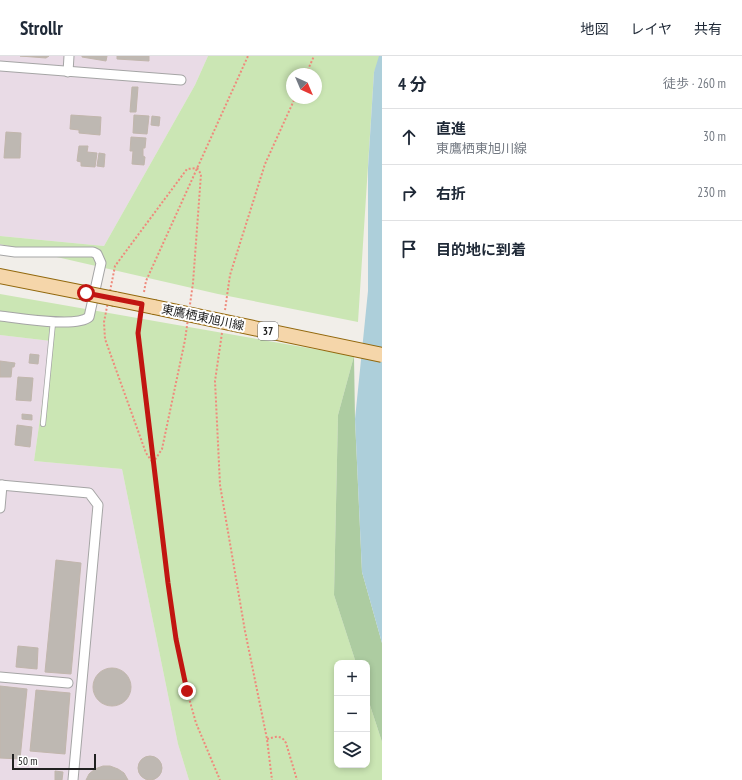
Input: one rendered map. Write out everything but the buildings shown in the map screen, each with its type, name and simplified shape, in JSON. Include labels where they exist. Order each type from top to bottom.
[{"type":"main road","name":"東鷹栖東旭川線","points":[[0,276],[382,354]]},
{"type":"street","points":[[68,72],[69,56]]},
{"type":"street","points":[[0,66],[181,80]]},
{"type":"street","points":[[0,250],[15,252],[89,251],[97,254],[101,263],[89,317],[82,321],[53,322],[0,316]]},
{"type":"street","points":[[0,508],[1,485],[89,493],[98,505],[73,780]]},
{"type":"street","points":[[0,677],[68,683]]},
{"type":"lane","points":[[42,424],[53,322]]},
{"type":"path","points":[[220,780],[196,723],[182,669],[168,583],[138,333],[148,306],[146,281],[248,56]]},
{"type":"path","points":[[309,68],[314,56]]},
{"type":"path","points":[[224,313],[230,275],[265,164],[292,104]]},
{"type":"path","points":[[153,463],[146,453],[104,334],[104,322],[115,266],[187,169],[197,168]]},
{"type":"path","points":[[222,328],[215,381],[220,486],[245,631],[267,739],[272,780]]},
{"type":"path","points":[[267,739],[279,736],[283,738],[286,743],[297,780]]},
{"type":"shaded area","points":[[0,56],[208,56],[195,85],[104,246],[0,236]]},
{"type":"shaded area","points":[[0,335],[51,341],[34,461],[122,469],[178,744],[189,780],[0,780]]},
{"type":"green space","points":[[208,56],[382,56],[374,72],[358,322],[218,294],[0,244],[0,236],[104,246],[195,85]]},
{"type":"green space","points":[[0,294],[354,356],[338,415],[334,595],[355,660],[334,660],[334,768],[370,768],[370,705],[382,742],[382,780],[189,780],[178,744],[122,469],[34,461],[51,341],[0,335]]},
{"type":"green space","points":[[354,356],[355,419],[362,572],[382,643],[382,742],[370,705],[370,660],[355,660],[334,595],[338,415]]},
{"type":"water","points":[[379,56],[382,56],[382,643],[362,572],[355,419],[368,291],[368,168],[374,72]]},
{"type":"route","points":[[86,293],[142,304],[138,333],[168,583],[176,639],[187,691]]}]
